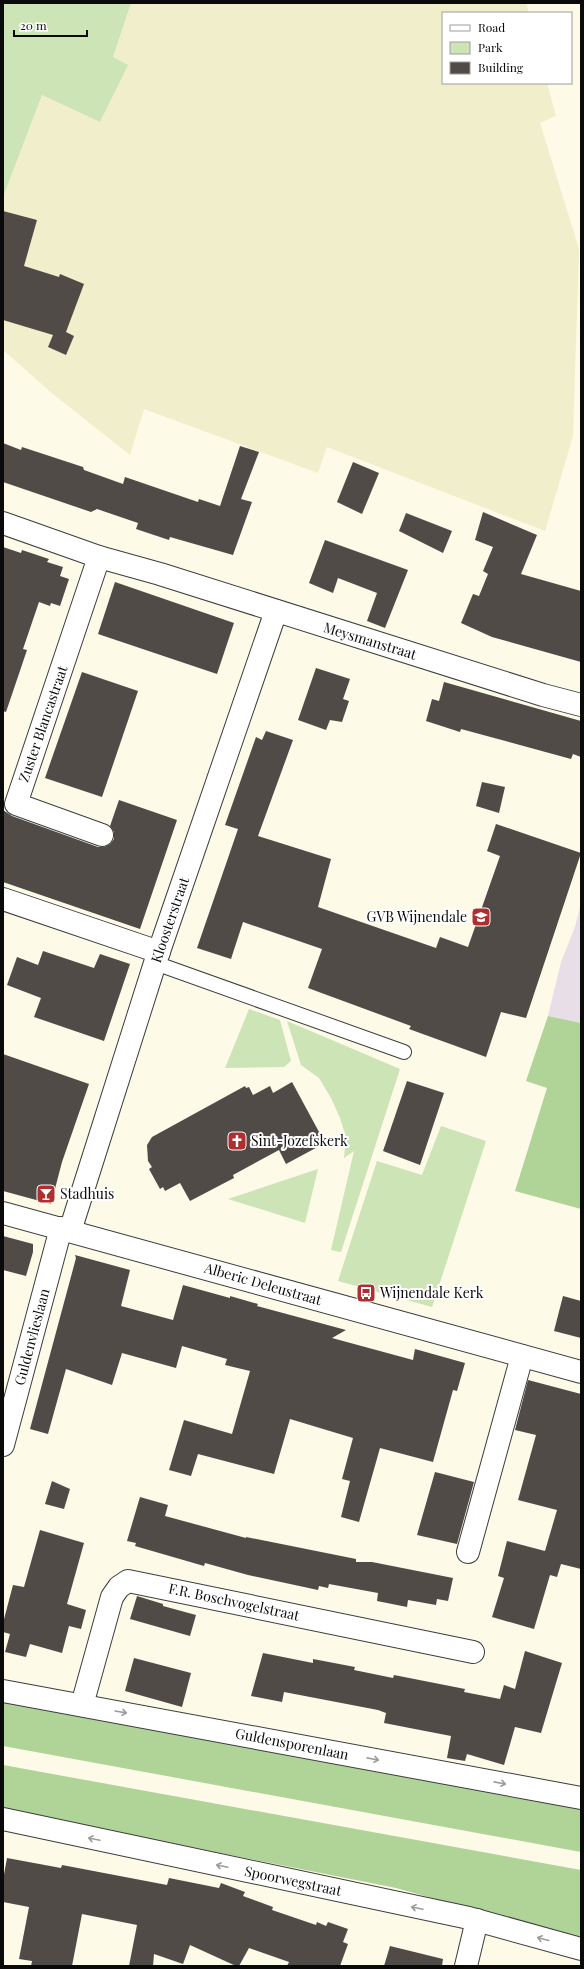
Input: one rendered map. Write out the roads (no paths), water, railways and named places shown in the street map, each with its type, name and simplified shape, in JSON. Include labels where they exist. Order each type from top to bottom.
[{"type":"street","name":"Meysmanstraat","points":[[3,523],[99,558],[160,574],[543,695],[581,705]]},
{"type":"street","name":"Zuster Blancastraat","points":[[99,558],[16,804],[102,836]]},
{"type":"street","name":"Kloosterstraat","points":[[66,1230],[157,958],[276,611]]},
{"type":"street","points":[[3,899],[157,958]]},
{"type":"street","name":"Alberic Deleustraat","points":[[3,1213],[581,1372]]},
{"type":"street","name":"Guldenvlieslaan","points":[[3,1445],[66,1230]]},
{"type":"street","points":[[468,1552],[522,1356]]},
{"type":"street","name":"F.R. Boschvogelstraat","points":[[82,1705],[112,1597],[119,1587],[128,1581],[473,1652]]},
{"type":"street","name":"Guldensporenlaan","points":[[3,1691],[581,1798]]},
{"type":"street","name":"Spoorwegstraat","points":[[3,1819],[477,1920],[581,1949]]},
{"type":"street","points":[[466,1966],[477,1920]]},
{"type":"lane","points":[[157,958],[404,1052]]},
{"type":"place","name":"GVB Wijnendale","points":[[481,917]]},
{"type":"place","name":"Sint-Jozefskerk","points":[[237,1141]]},
{"type":"place","name":"Stadhuis","points":[[46,1194]]},
{"type":"place","name":"Wijnendale Kerk","points":[[366,1293]]}]
